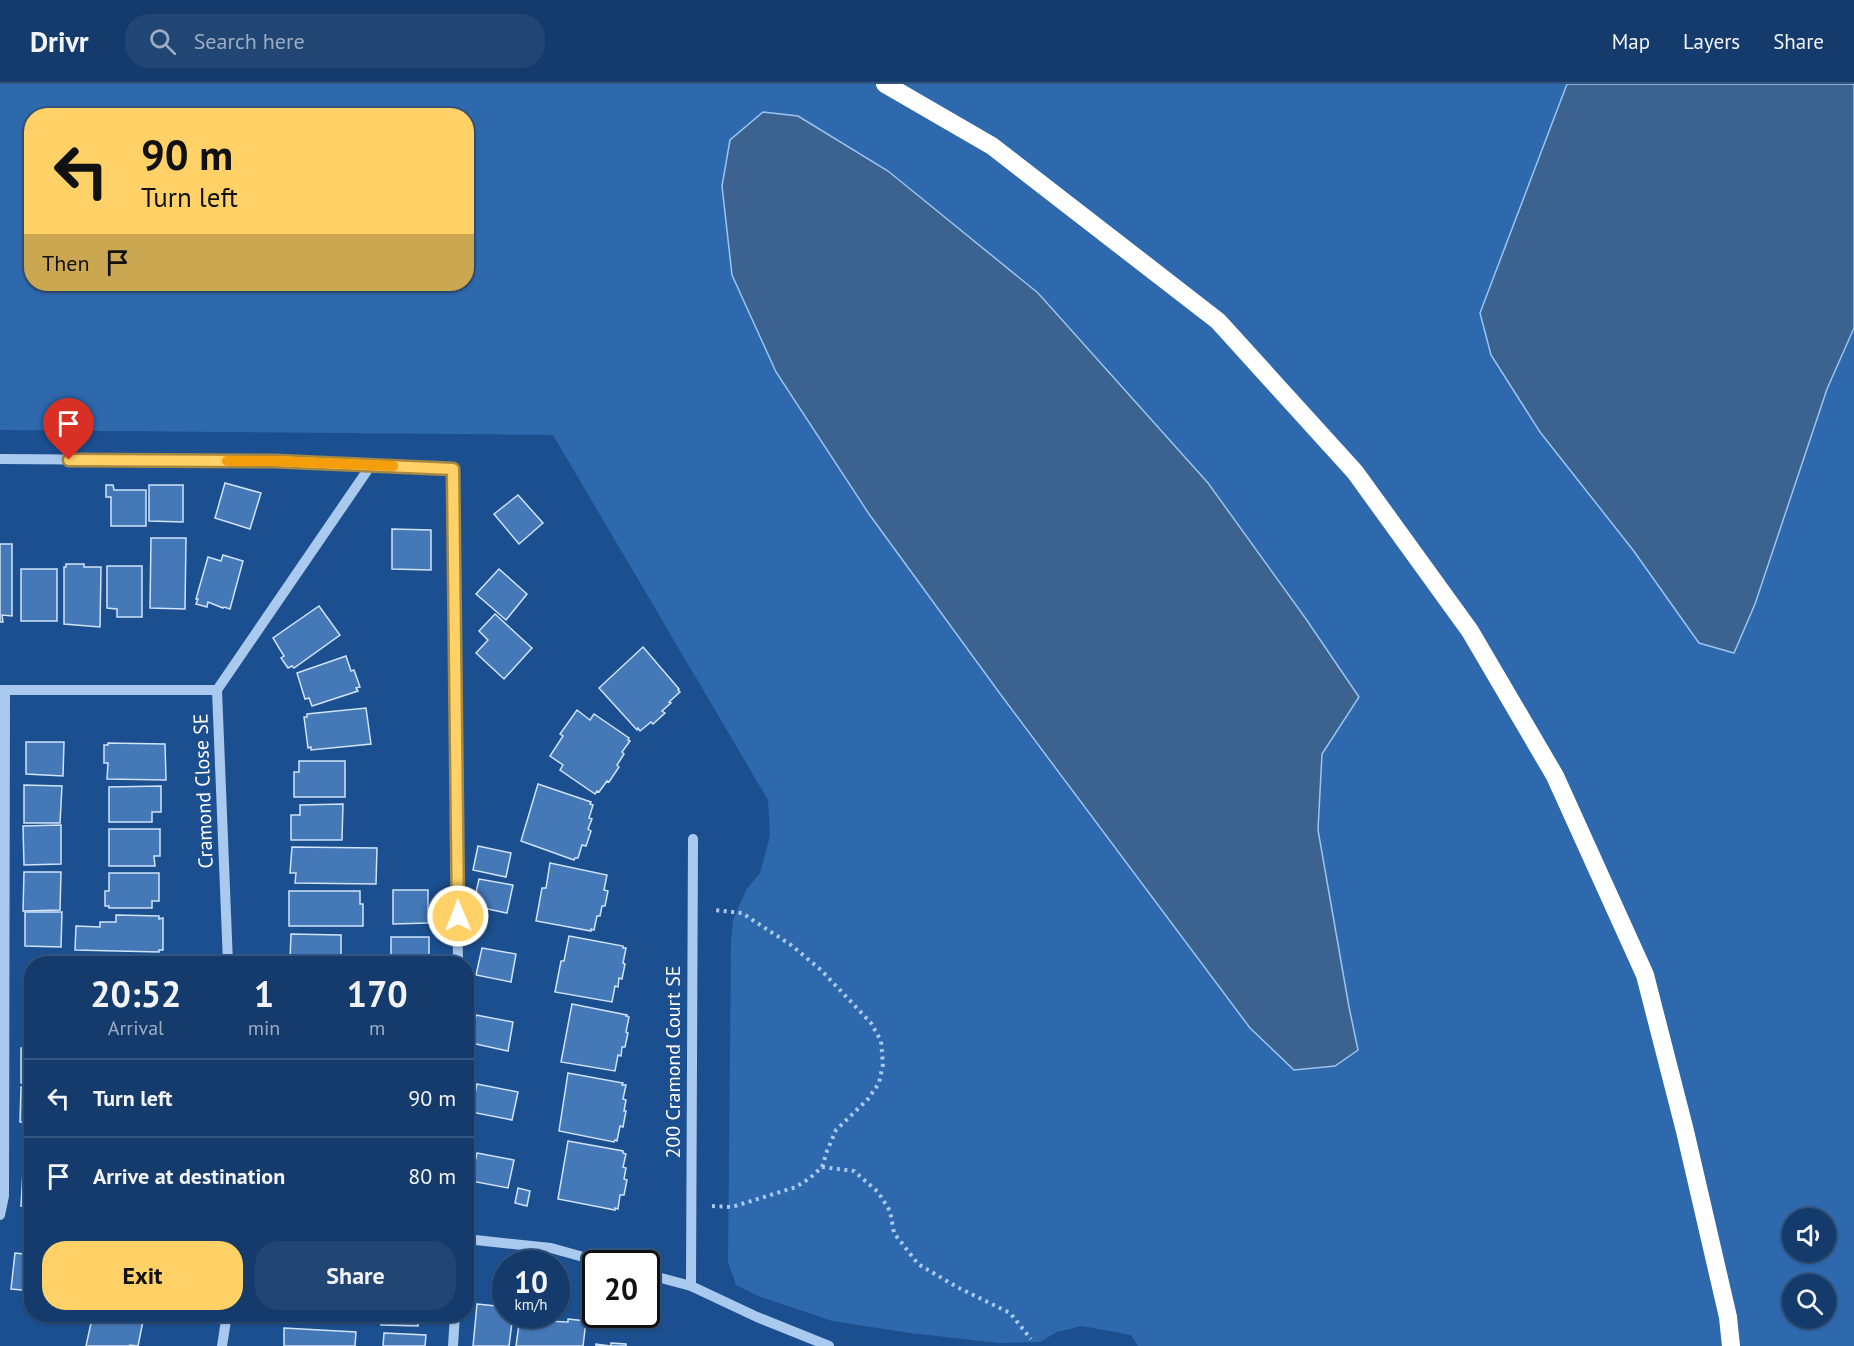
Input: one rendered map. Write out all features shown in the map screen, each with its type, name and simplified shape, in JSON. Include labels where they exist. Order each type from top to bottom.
[{"type":"highway","points":[[885,84],[992,146],[1218,321],[1355,472],[1470,631],[1555,776],[1645,975],[1685,1131],[1728,1317],[1731,1346]]},
{"type":"street","points":[[0,459],[275,461],[453,469],[458,956]]},
{"type":"street","points":[[217,690],[371,465]]},
{"type":"street","points":[[0,1215],[4,1196],[3,690]]},
{"type":"street","name":"Cramond Close SE","points":[[3,690],[217,690],[228,956]]},
{"type":"street","name":"200 Cramond Court SE","points":[[691,1286],[693,839]]},
{"type":"street","points":[[474,1240],[551,1248],[582,1257]]},
{"type":"street","points":[[660,1278],[691,1286],[757,1317],[829,1346]]},
{"type":"street","points":[[222,1346],[226,1322]]},
{"type":"street","points":[[453,1346],[454,1322]]},
{"type":"path","points":[[691,1204],[732,1207],[796,1187],[810,1179],[822,1167],[836,1130],[860,1107],[879,1083],[883,1064],[881,1041],[871,1023],[848,998],[791,945],[742,913],[692,908]]},
{"type":"path","points":[[822,1167],[854,1172],[878,1192],[890,1211],[894,1233],[918,1264],[957,1287],[1010,1313],[1030,1339]]},
{"type":"shaded area","points":[[0,84],[1854,84],[1854,1346],[1138,1346],[1131,1335],[1082,1326],[1057,1332],[1040,1342],[1000,1343],[832,1321],[758,1296],[736,1285],[728,1262],[731,941],[733,920],[746,890],[760,873],[770,836],[768,800],[553,435],[0,430]]},
{"type":"shaded area","points":[[1567,84],[1854,84],[1854,328],[1827,389],[1755,604],[1734,653],[1699,643],[1633,550],[1540,432],[1491,355],[1480,313]]},
{"type":"shaded area","points":[[763,112],[798,116],[888,171],[1038,293],[1208,483],[1359,697],[1322,754],[1318,830],[1358,1050],[1335,1066],[1294,1070],[1250,1028],[869,514],[776,372],[732,275],[722,186],[730,140]]},
{"type":"building","points":[[225,483],[261,493],[250,529],[215,518]]},
{"type":"building","points":[[106,485],[113,485],[114,490],[146,490],[146,526],[111,526],[111,497],[106,497]]},
{"type":"building","points":[[149,485],[183,485],[183,522],[149,521]]},
{"type":"building","points":[[518,495],[543,523],[519,544],[494,514]]},
{"type":"building","points":[[392,529],[431,530],[431,570],[392,569]]},
{"type":"building","points":[[151,538],[186,538],[185,609],[150,608]]},
{"type":"building","points":[[0,544],[12,544],[12,616],[2,615],[3,622],[0,622]]},
{"type":"building","points":[[223,555],[243,561],[230,609],[208,602],[207,607],[196,604],[208,557],[221,561]]},
{"type":"building","points":[[66,564],[101,567],[100,627],[64,624],[64,567]]},
{"type":"building","points":[[107,566],[142,566],[142,617],[117,617],[117,609],[107,608]]},
{"type":"building","points":[[21,569],[57,569],[57,621],[21,621]]},
{"type":"building","points":[[499,569],[527,594],[506,620],[476,594]]},
{"type":"building","points":[[319,606],[340,635],[294,668],[292,666],[288,668],[273,638]]},
{"type":"building","points":[[495,614],[532,648],[504,679],[476,653],[488,640],[479,631]]},
{"type":"building","points":[[643,647],[680,692],[662,711],[665,713],[653,724],[651,722],[640,731],[599,688]]},
{"type":"building","points":[[346,656],[360,687],[356,688],[358,691],[312,706],[309,698],[305,699],[297,673]]},
{"type":"building","points":[[366,708],[371,744],[311,750],[311,747],[308,748],[304,717],[307,717],[307,714]]},
{"type":"building","points":[[577,710],[590,720],[594,714],[629,738],[630,741],[622,752],[624,754],[617,765],[619,767],[609,782],[607,781],[595,794],[560,770],[563,765],[550,756],[563,736],[560,734]]},
{"type":"building","points":[[26,742],[64,742],[63,776],[26,774]]},
{"type":"building","points":[[108,743],[165,744],[166,780],[107,779],[108,763],[104,763],[104,745]]},
{"type":"building","points":[[299,761],[345,761],[345,797],[294,797],[294,772],[299,772]]},
{"type":"building","points":[[538,784],[591,802],[590,804],[593,805],[589,818],[592,819],[588,829],[591,831],[586,846],[582,845],[578,858],[574,860],[521,841]]},
{"type":"building","points":[[24,785],[62,786],[60,823],[24,823]]},
{"type":"building","points":[[161,786],[161,812],[152,812],[152,822],[109,822],[109,787]]},
{"type":"building","points":[[343,804],[342,840],[291,840],[291,815],[300,815],[300,805]]},
{"type":"building","points":[[61,825],[61,864],[24,865],[23,826]]},
{"type":"building","points":[[109,829],[160,829],[160,856],[154,856],[155,866],[109,866]]},
{"type":"building","points":[[478,846],[511,853],[506,877],[473,870]]},
{"type":"building","points":[[292,847],[377,848],[376,884],[295,883],[296,873],[290,873]]},
{"type":"building","points":[[550,863],[607,875],[604,890],[608,891],[605,906],[602,906],[600,916],[597,916],[594,930],[536,921],[542,888],[546,888]]},
{"type":"building","points":[[24,872],[61,872],[60,910],[23,911]]},
{"type":"building","points":[[109,873],[159,873],[159,901],[152,901],[152,908],[109,908],[105,906],[105,891],[109,891]]},
{"type":"building","points":[[479,879],[513,885],[507,913],[473,906]]},
{"type":"building","points":[[393,890],[428,890],[428,923],[393,924]]},
{"type":"building","points":[[289,891],[360,891],[360,904],[363,904],[363,926],[289,926]]},
{"type":"building","points":[[25,912],[62,912],[61,947],[25,946]]},
{"type":"building","points":[[116,915],[163,918],[163,950],[159,952],[75,950],[76,926],[100,927],[100,922],[116,922]]},
{"type":"building","points":[[291,934],[341,935],[341,956],[290,956]]},
{"type":"building","points":[[569,936],[626,948],[622,979],[619,978],[618,987],[615,986],[612,1002],[555,992]]},
{"type":"building","points":[[391,937],[429,937],[429,956],[391,956]]},
{"type":"building","points":[[482,948],[516,954],[511,982],[476,975]]},
{"type":"building","points":[[572,1004],[629,1017],[625,1047],[622,1047],[621,1056],[618,1055],[615,1071],[561,1062]]},
{"type":"building","points":[[476,1015],[513,1022],[508,1051],[474,1044]]},
{"type":"building","points":[[21,1048],[24,1048],[24,1083],[21,1083]]},
{"type":"building","points":[[568,1073],[626,1085],[623,1099],[626,1100],[624,1111],[626,1111],[617,1141],[559,1131]]},
{"type":"building","points":[[477,1084],[518,1092],[512,1120],[474,1113]]},
{"type":"building","points":[[21,1087],[24,1087],[24,1122],[20,1122]]},
{"type":"building","points":[[568,1141],[623,1151],[626,1154],[623,1167],[626,1168],[624,1179],[627,1180],[624,1195],[620,1195],[618,1209],[558,1199]]},
{"type":"building","points":[[477,1153],[514,1160],[508,1188],[474,1182]]},
{"type":"building","points":[[23,1171],[24,1206],[21,1206]]},
{"type":"building","points":[[518,1188],[530,1191],[527,1206],[515,1203]]},
{"type":"building","points":[[15,1253],[24,1254],[24,1290],[11,1289]]},
{"type":"building","points":[[477,1304],[492,1306],[492,1328],[511,1328],[509,1346],[473,1346]]},
{"type":"building","points":[[570,1319],[582,1321],[582,1328],[585,1328],[583,1346],[516,1346],[518,1328],[570,1328]]},
{"type":"building","points":[[91,1322],[143,1322],[138,1346],[86,1346]]},
{"type":"building","points":[[285,1322],[355,1322],[355,1323]]},
{"type":"building","points":[[381,1322],[418,1322],[418,1326],[381,1325]]},
{"type":"building","points":[[284,1328],[356,1332],[355,1346],[284,1346]]},
{"type":"building","points":[[384,1333],[426,1335],[425,1346],[383,1346]]},
{"type":"building","points":[[611,1343],[626,1344],[626,1346],[611,1346]]},
{"type":"slow traffic","points":[[227,461],[393,466]]},
{"type":"route","points":[[69,460],[275,461],[453,469],[458,916]]}]
